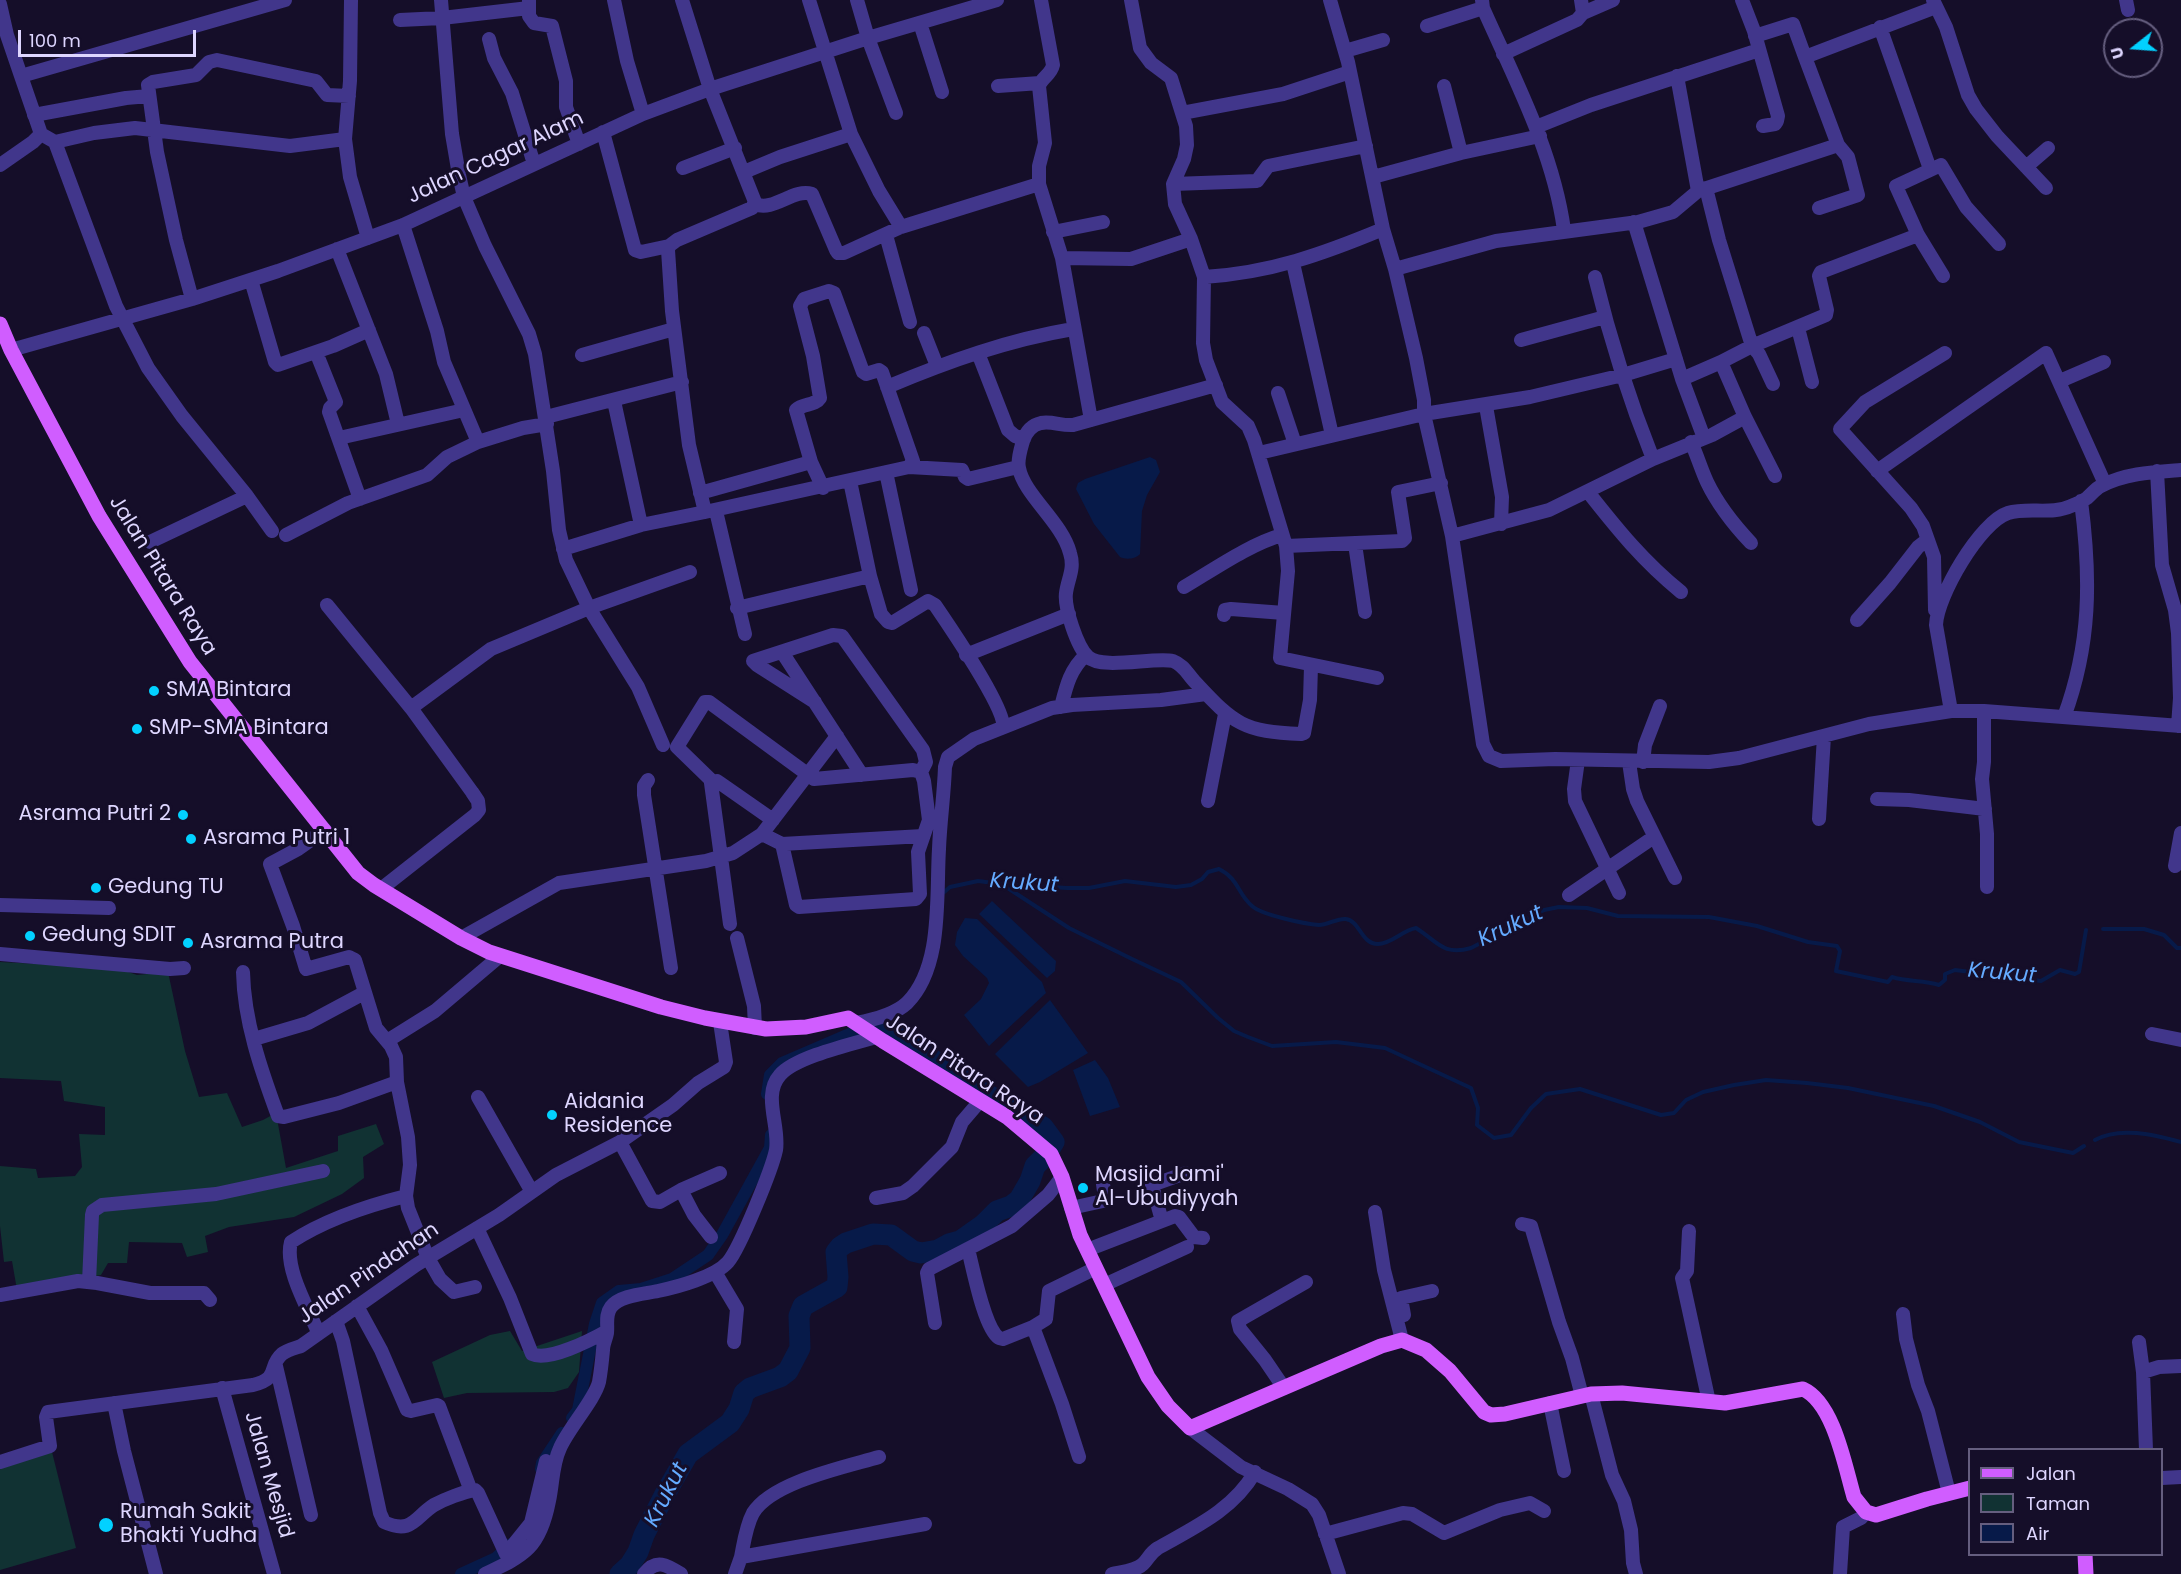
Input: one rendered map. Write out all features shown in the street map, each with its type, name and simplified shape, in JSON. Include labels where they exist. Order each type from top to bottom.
[{"type":"main road","name":"Jalan Pitara Raya","points":[[0,324],[11,350],[99,516],[190,662],[358,873],[461,938],[500,956],[661,1007],[755,1028],[793,1029],[846,1018],[1007,1117],[1051,1154],[1062,1177],[1087,1250],[1148,1377],[1168,1406],[1190,1428]]},
{"type":"main road","points":[[1190,1428],[1369,1351],[1407,1341],[1426,1350],[1442,1363],[1487,1414],[1505,1414],[1586,1395],[1622,1393],[1709,1402],[1738,1402],[1796,1389],[1808,1392],[1818,1400],[1828,1417],[1854,1497],[1866,1512],[1876,1515],[1968,1488]]},
{"type":"main road","points":[[2085,1556],[2086,1574]]},
{"type":"street","points":[[21,76],[285,0]]},
{"type":"street","points":[[351,0],[349,96],[345,139],[350,177],[368,238]]},
{"type":"street","points":[[441,0],[452,134],[464,197],[528,334],[535,354],[563,549],[574,580],[638,687],[663,745]]},
{"type":"street","points":[[614,0],[623,47],[643,114]]},
{"type":"street","points":[[682,0],[710,89],[755,204]]},
{"type":"street","points":[[809,0],[851,134],[879,190],[901,227]]},
{"type":"street","points":[[857,0],[867,38],[896,113]]},
{"type":"street","name":"Jalan Cagar Alam","points":[[11,350],[124,319],[251,280],[403,225],[643,114],[710,89],[867,38],[977,3],[997,0]]},
{"type":"street","points":[[998,86],[1040,83],[1052,73],[1053,65],[1041,0]]},
{"type":"street","points":[[1131,0],[1140,48],[1151,63],[1171,78],[1186,126],[1187,145],[1184,159],[1173,184],[1175,204],[1191,239],[1204,277],[1203,342],[1216,385],[1226,408],[1250,430],[1281,524],[1288,571],[1280,658],[1377,678]]},
{"type":"street","points":[[1330,0],[1350,72],[1383,229],[1395,269],[1422,390],[1424,414],[1452,536],[1483,744],[1486,753],[1496,760],[1682,763],[1724,761],[1869,724],[1951,711],[1984,711],[2179,726],[2178,610],[2162,565],[2157,471]]},
{"type":"street","points":[[1503,54],[1577,20],[1582,7],[1613,0]]},
{"type":"street","points":[[1742,0],[1778,116],[1775,124],[1763,126]]},
{"type":"street","points":[[1805,57],[1935,3],[1946,27],[1968,95],[1997,136],[2046,188]]},
{"type":"street","points":[[0,4],[7,35],[41,134],[56,142],[118,130],[154,129],[290,146],[345,139]]},
{"type":"street","points":[[400,20],[442,18],[529,4],[530,18],[534,23],[552,26],[566,81],[566,107],[579,144]]},
{"type":"street","points":[[1427,26],[1482,4],[1538,132],[1560,206],[1564,230]]},
{"type":"street","points":[[920,23],[942,92]]},
{"type":"street","points":[[1373,177],[1538,132],[1591,105],[1677,76],[1757,43],[1793,24],[1838,145],[1848,158],[1858,195],[1819,208]]},
{"type":"street","points":[[1880,27],[1930,169]]},
{"type":"street","points":[[489,39],[494,58],[512,93],[534,164]]},
{"type":"street","points":[[1345,51],[1383,40]]},
{"type":"street","points":[[192,299],[176,240],[157,152],[148,85],[196,75],[209,62],[217,60],[316,81],[327,95],[349,96]]},
{"type":"street","points":[[1182,114],[1283,94],[1350,72]]},
{"type":"street","points":[[1677,76],[1702,190],[1752,346],[1759,354],[1773,384]]},
{"type":"street","points":[[1040,83],[1045,143],[1039,184],[1062,258],[1091,420]]},
{"type":"street","points":[[1444,86],[1461,153]]},
{"type":"street","points":[[34,115],[104,101],[149,96]]},
{"type":"street","points":[[603,132],[635,250],[641,252],[669,246],[677,240],[752,208],[755,204]]},
{"type":"street","points":[[0,165],[41,134]]},
{"type":"street","points":[[744,172],[780,157],[851,134]]},
{"type":"street","points":[[56,142],[116,306],[148,368],[272,531]]},
{"type":"street","points":[[1395,269],[1496,241],[1634,222],[1673,212],[1702,190],[1838,145]]},
{"type":"street","points":[[1173,184],[1257,181],[1268,166],[1366,146]]},
{"type":"street","points":[[683,168],[735,148]]},
{"type":"street","points":[[2026,167],[2048,148]]},
{"type":"street","points":[[1943,276],[1918,234],[1895,187],[1942,165],[1966,207],[1999,244]]},
{"type":"street","points":[[755,204],[763,207],[805,193],[812,194],[838,253],[844,253],[901,227],[1039,184]]},
{"type":"street","points":[[1053,232],[1103,222]]},
{"type":"street","points":[[1634,222],[1682,379],[1707,482],[1719,504],[1751,543]]},
{"type":"street","points":[[403,225],[437,331],[444,362],[478,442]]},
{"type":"street","points":[[1204,277],[1239,275],[1293,263],[1383,229]]},
{"type":"street","points":[[1682,379],[1752,346],[1798,328],[1828,312],[1819,276],[1821,272],[1918,234]]},
{"type":"street","points":[[886,235],[910,322]]},
{"type":"street","points":[[1062,258],[1131,259],[1191,239]]},
{"type":"street","points":[[669,246],[674,329],[689,445],[700,493],[711,512],[745,634]]},
{"type":"street","points":[[338,249],[386,374],[398,424]]},
{"type":"street","points":[[1293,263],[1332,435]]},
{"type":"street","points":[[1595,277],[1623,375],[1653,459]]},
{"type":"street","points":[[251,280],[277,364],[316,352],[369,330]]},
{"type":"street","points":[[823,488],[811,462],[796,410],[820,398],[813,356],[800,306],[804,300],[829,291],[832,292],[863,372],[881,371],[913,461],[909,467]]},
{"type":"street","points":[[1521,340],[1605,317]]},
{"type":"street","points":[[1798,328],[1812,382]]},
{"type":"street","points":[[582,355],[674,329]]},
{"type":"street","points":[[887,387],[937,366],[1030,336],[1073,329]]},
{"type":"street","points":[[924,333],[937,366]]},
{"type":"street","points":[[316,352],[336,402],[329,410],[360,499]]},
{"type":"street","points":[[978,353],[1008,430],[1024,439]]},
{"type":"street","points":[[1945,353],[1865,402],[1840,429],[1911,508],[1923,526],[1934,557],[1936,625],[1951,711]]},
{"type":"street","points":[[1877,471],[2046,353],[2105,484]]},
{"type":"street","points":[[1259,453],[1424,414],[1486,406],[1623,375],[1676,359]]},
{"type":"street","points":[[1722,362],[1745,417],[1775,476]]},
{"type":"street","points":[[2060,381],[2104,362]]},
{"type":"street","points":[[286,535],[360,499],[427,475],[447,457],[478,442],[546,420],[682,382]]},
{"type":"street","points":[[1216,385],[1091,420],[1067,425],[1053,422],[1038,423],[1029,430],[1024,439],[1018,467],[1026,484],[1060,530],[1070,550],[1072,567],[1066,596],[1069,614],[1081,648],[1091,659],[1103,662],[1173,661],[1181,664],[1225,714],[1242,724],[1259,731],[1303,734],[1310,700],[1311,666]]},
{"type":"street","points":[[1278,393],[1295,444]]},
{"type":"street","points":[[614,401],[641,525]]},
{"type":"street","points":[[1486,406],[1502,497],[1501,524]]},
{"type":"street","points":[[339,438],[464,410]]},
{"type":"street","points":[[1452,536],[1539,515],[1745,417]]},
{"type":"street","points":[[700,493],[811,462]]},
{"type":"street","points":[[563,549],[641,525],[823,488],[909,467],[962,470],[968,479],[1018,467]]},
{"type":"street","points":[[1936,615],[1942,597],[1959,565],[1983,534],[2000,517],[2012,513],[2065,508],[2081,501],[2098,487],[2125,477],[2157,471],[2181,470]]},
{"type":"street","points":[[886,472],[911,590]]},
{"type":"street","points":[[850,481],[870,576],[881,614],[892,623],[931,601],[995,699],[1004,721],[1003,727]]},
{"type":"street","points":[[1184,587],[1269,539],[1355,544],[1402,541],[1405,538],[1398,492],[1441,483]]},
{"type":"street","points":[[1588,492],[1626,540],[1658,573],[1681,592]]},
{"type":"street","points":[[150,542],[247,496]]},
{"type":"street","points":[[2064,717],[2080,670],[2085,633],[2086,543],[2081,501]]},
{"type":"street","points":[[1857,620],[1918,547],[1927,540]]},
{"type":"street","points":[[1355,544],[1365,612]]},
{"type":"street","points":[[411,708],[490,649],[589,608],[690,572]]},
{"type":"street","points":[[737,608],[870,576]]},
{"type":"street","points":[[327,605],[411,708],[478,801],[479,810],[476,815],[381,889]]},
{"type":"street","points":[[1224,615],[1225,610],[1231,609],[1284,613]]},
{"type":"street","points":[[966,655],[1069,614]]},
{"type":"street","points":[[782,844],[796,905],[916,899],[920,894],[918,852],[928,820],[921,772],[926,762],[923,750],[845,638],[833,635],[753,661],[815,702]]},
{"type":"street","points":[[782,652],[862,775]]},
{"type":"street","points":[[1062,706],[1067,683],[1074,668],[1086,655]]},
{"type":"street","points":[[485,1574],[521,1556],[541,1532],[549,1501],[555,1460],[565,1438],[598,1385],[608,1314],[614,1304],[715,1272],[735,1253],[773,1161],[777,1134],[772,1091],[776,1079],[791,1066],[866,1030],[875,1019],[905,1005],[918,990],[927,970],[934,939],[939,842],[945,767],[948,757],[974,740],[1003,727],[1062,706],[1161,700],[1206,694]]},
{"type":"street","points":[[773,820],[720,783],[713,782],[676,747],[705,702],[709,702],[807,775],[817,780],[913,770],[921,772]]},
{"type":"street","points":[[1660,706],[1636,762],[1637,801],[1675,878]]},
{"type":"street","points":[[1984,711],[1982,779],[1987,887]]},
{"type":"street","points":[[1208,801],[1225,714]]},
{"type":"street","points":[[461,938],[559,883],[721,858],[740,849],[762,834],[837,736]]},
{"type":"street","points":[[1819,819],[1824,736]]},
{"type":"street","points":[[1578,760],[1574,789],[1575,801],[1619,892]]},
{"type":"street","points":[[648,780],[644,786],[644,795],[671,968]]},
{"type":"street","points":[[713,782],[710,786],[730,924]]},
{"type":"street","points":[[1877,799],[1909,800],[1985,809]]},
{"type":"street","points":[[325,830],[298,849],[270,864],[306,969],[351,957],[357,965],[376,1028],[396,1057],[397,1082],[408,1137],[410,1165],[406,1196],[411,1218],[440,1279],[454,1292],[475,1287]]},
{"type":"street","points":[[2175,866],[2181,833]]},
{"type":"street","points":[[762,834],[782,844],[923,836]]},
{"type":"street","points":[[1569,895],[1654,837]]},
{"type":"street","points":[[0,905],[109,908]]},
{"type":"street","points":[[737,938],[752,996],[756,1017],[755,1028]]},
{"type":"street","points":[[0,954],[170,969],[184,968]]},
{"type":"street","points":[[387,1041],[435,1011],[500,956]]},
{"type":"street","points":[[243,972],[244,993],[254,1039],[280,1117],[339,1103],[397,1082]]},
{"type":"street","points":[[254,1039],[308,1023],[364,993]]},
{"type":"street","name":"Jalan Pindahan","points":[[0,1462],[51,1446],[46,1417],[48,1412],[264,1382],[271,1377],[282,1354],[298,1347],[428,1257],[477,1228],[556,1175],[620,1142],[698,1083],[724,1067],[726,1062],[720,1022]]},
{"type":"street","points":[[2152,1034],[2181,1040]]},
{"type":"street","points":[[478,1097],[532,1192]]},
{"type":"street","points":[[876,1198],[903,1193],[913,1186],[952,1147],[962,1122],[980,1101]]},
{"type":"street","points":[[620,1142],[652,1201],[660,1202],[720,1173]]},
{"type":"street","points":[[89,1282],[92,1215],[93,1211],[102,1205],[216,1194],[323,1171]]},
{"type":"street","points":[[1162,1221],[1152,1185],[1186,1173]]},
{"type":"street","points":[[935,1323],[927,1273],[932,1266],[1022,1219],[1048,1195],[1062,1177]]},
{"type":"street","points":[[1071,1208],[1103,1201],[1103,1184]]},
{"type":"street","points":[[681,1190],[694,1215],[711,1236]]},
{"type":"street","points":[[318,1332],[293,1274],[289,1249],[291,1242],[365,1206],[406,1196]]},
{"type":"street","points":[[1375,1212],[1383,1261],[1407,1341]]},
{"type":"street","points":[[1087,1250],[1162,1221],[1179,1217],[1197,1239],[1203,1238]]},
{"type":"street","points":[[1522,1224],[1531,1226],[1559,1322],[1612,1475],[1624,1501],[1631,1530],[1636,1574]]},
{"type":"street","points":[[477,1228],[510,1298],[528,1349],[532,1354],[546,1356],[591,1340],[605,1332]]},
{"type":"street","points":[[1689,1231],[1687,1271],[1682,1278],[1709,1402]]},
{"type":"street","points":[[1104,1285],[1187,1247]]},
{"type":"street","points":[[968,1249],[985,1312],[994,1335],[1003,1339],[1046,1319],[1049,1291],[1096,1268]]},
{"type":"street","points":[[715,1272],[737,1310],[734,1342]]},
{"type":"street","points":[[0,1296],[71,1282],[89,1282],[150,1293],[204,1293],[210,1300]]},
{"type":"street","points":[[1284,1388],[1240,1329],[1238,1321],[1306,1282]]},
{"type":"street","points":[[1407,1341],[1401,1298],[1432,1291]]},
{"type":"street","points":[[357,1306],[381,1350],[407,1410],[439,1406],[471,1491]]},
{"type":"street","points":[[1903,1314],[1906,1339],[1918,1385],[1928,1411],[1948,1493]]},
{"type":"street","points":[[336,1321],[343,1341],[380,1513],[384,1522],[408,1526],[436,1504],[471,1491],[478,1493],[504,1551],[531,1523],[546,1461]]},
{"type":"street","points":[[1033,1327],[1079,1457]]},
{"type":"street","points":[[2139,1342],[2143,1372],[2146,1448]]},
{"type":"street","points":[[276,1366],[311,1515]]},
{"type":"street","points":[[2143,1372],[2159,1367],[2181,1366]]},
{"type":"street","name":"Jalan Mesjid","points":[[222,1389],[274,1574]]},
{"type":"street","points":[[114,1403],[156,1574]]},
{"type":"street","points":[[1550,1403],[1564,1470]]},
{"type":"street","points":[[1190,1428],[1240,1467],[1255,1472],[1312,1504],[1319,1515],[1339,1574]]},
{"type":"street","points":[[735,1574],[748,1523],[765,1500],[815,1475],[879,1457]]},
{"type":"street","points":[[1112,1574],[1138,1567],[1146,1569],[1151,1552],[1227,1507],[1243,1491],[1255,1472]]},
{"type":"street","points":[[2163,1478],[2181,1477]]},
{"type":"street","points":[[1325,1534],[1403,1513],[1412,1514],[1444,1533],[1500,1510],[1530,1503],[1544,1511]]},
{"type":"street","points":[[1840,1574],[1843,1527],[1861,1518],[1866,1512]]},
{"type":"street","points":[[741,1557],[925,1524]]},
{"type":"street","points":[[644,1574],[655,1564],[681,1574]]},
{"type":"green space","points":[[0,962],[116,968],[137,975],[168,972],[185,1051],[199,1097],[227,1093],[242,1127],[276,1113],[286,1168],[338,1151],[338,1136],[376,1124],[384,1144],[363,1157],[364,1178],[342,1194],[294,1217],[229,1227],[205,1236],[208,1252],[187,1257],[182,1243],[129,1242],[127,1263],[108,1263],[101,1275],[17,1290],[12,1261],[4,1262],[0,1226],[0,1166],[36,1169],[38,1178],[75,1176],[82,1167],[79,1134],[105,1135],[105,1107],[64,1101],[61,1081],[0,1078]]},
{"type":"green space","points":[[510,1331],[522,1351],[582,1331],[579,1372],[568,1388],[554,1392],[467,1393],[444,1398],[432,1362],[490,1335]]},
{"type":"green space","points":[[51,1448],[76,1548],[0,1570],[0,1463]]},
{"type":"water","points":[[1150,457],[1156,460],[1160,472],[1147,495],[1142,511],[1140,554],[1133,558],[1122,558],[1094,524],[1076,489],[1078,483],[1085,479]]},
{"type":"water","points":[[992,901],[1056,961],[1055,971],[1047,978],[979,914]]},
{"type":"water","points":[[965,918],[977,919],[1042,982],[1046,993],[989,1046],[964,1015],[981,999],[989,983],[987,978],[963,956],[955,945],[957,932]]},
{"type":"water","points":[[1050,1000],[1088,1053],[1028,1087],[995,1054]]},
{"type":"water","points":[[1095,1060],[1108,1078],[1120,1107],[1090,1116],[1073,1070]]},
{"type":"waterway","name":"Krukut","points":[[942,894],[950,887],[978,881],[1067,888],[1089,888],[1125,881],[1176,887],[1191,885],[1202,879],[1208,872],[1219,869],[1230,877],[1252,906],[1265,913],[1319,925],[1346,919],[1355,924],[1364,937],[1378,944],[1388,942],[1416,928],[1447,949],[1462,950],[1471,948],[1544,910],[1559,907],[1587,908],[1618,916],[1709,917],[1757,926],[1808,942],[1837,946],[1840,951],[1836,971],[1888,982],[1892,977],[1939,985],[1945,980],[1945,974],[1955,970],[2041,981],[2060,970],[2075,974],[2079,972],[2086,930]]},
{"type":"waterway","points":[[1003,885],[1069,928],[1181,982],[1234,1031],[1272,1046],[1336,1042],[1385,1048],[1471,1088],[1478,1108],[1477,1125],[1494,1138],[1511,1135],[1531,1108],[1546,1094],[1580,1089],[1661,1115],[1674,1113],[1686,1100],[1703,1092],[1766,1080],[1848,1088],[1934,1106],[1980,1122],[2019,1142],[2073,1153],[2084,1146]]},
{"type":"waterway","name":"Krukut","points":[[2103,929],[2144,929],[2164,935],[2177,948],[2181,948]]},
{"type":"waterway","name":"Krukut","points":[[620,1574],[630,1565],[638,1552],[644,1535],[688,1454],[730,1423],[739,1409],[744,1393],[750,1388],[780,1377],[788,1371],[800,1348],[799,1316],[803,1306],[837,1287],[836,1252],[840,1247],[873,1234],[891,1235],[913,1251],[921,1253],[938,1250],[960,1241],[984,1224],[997,1211],[1019,1200],[1030,1181],[1035,1166],[1054,1142],[1043,1127],[958,1077],[910,1044],[886,1031],[878,1023]]},
{"type":"waterway","points":[[767,1094],[770,1075],[782,1063],[868,1026]]},
{"type":"waterway","points":[[2095,1140],[2115,1133],[2137,1133],[2181,1142]]},
{"type":"waterway","points":[[572,1418],[578,1410],[595,1324],[602,1303],[619,1291],[641,1289],[672,1279],[708,1255],[722,1235],[770,1148],[771,1135]]},
{"type":"waterway","points":[[541,1469],[542,1463],[562,1433]]},
{"type":"waterway","points":[[461,1574],[496,1558],[511,1544]]},
{"type":"place","name":"SMA Bintara","points":[[154,691]]},
{"type":"place","name":"SMP-SMA Bintara","points":[[137,729]]},
{"type":"place","name":"Asrama Putri 2","points":[[183,815]]},
{"type":"place","name":"Asrama Putri 1","points":[[191,839]]},
{"type":"place","name":"Gedung TU","points":[[96,888]]},
{"type":"place","name":"Gedung SDIT","points":[[30,936]]},
{"type":"place","name":"Asrama Putra","points":[[188,943]]},
{"type":"place","name":"Aidania Residence","points":[[552,1115]]},
{"type":"place","name":"Masjid Jami' Al-Ubudiyyah","points":[[1083,1188]]},
{"type":"place","name":"Rumah Sakit Bhakti Yudha","points":[[106,1525]]}]
